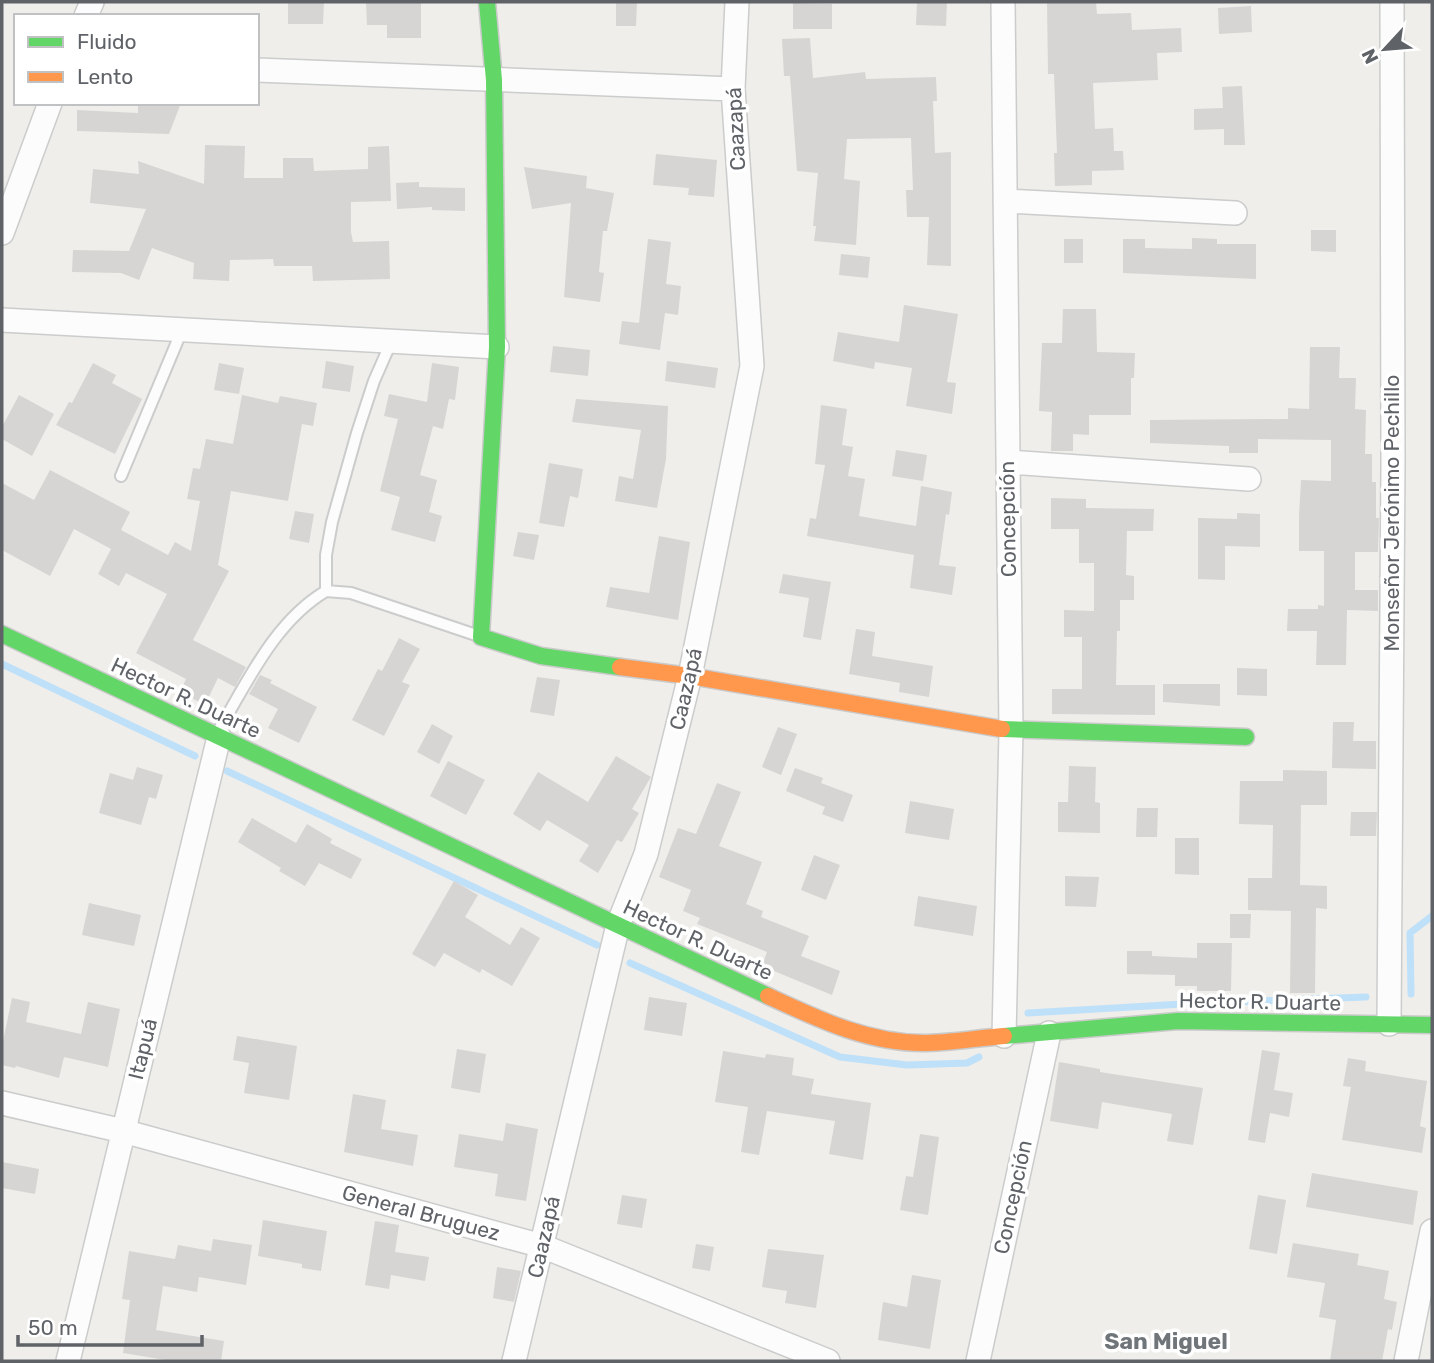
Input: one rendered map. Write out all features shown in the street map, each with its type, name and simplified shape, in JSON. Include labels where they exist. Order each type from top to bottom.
[{"type":"street","points":[[487,2],[494,80],[498,347],[481,637],[541,656],[690,676],[1011,731],[1246,737]]},
{"type":"street","name":"Caazapá","points":[[514,1361],[618,925],[646,854],[690,676],[752,366],[733,89],[737,2]]},
{"type":"street","name":"Concepción","points":[[1003,2],[1011,731],[1004,1037]]},
{"type":"street","name":"Monseñor Jerónimo Pechillo","points":[[1389,1024],[1393,463],[1392,2]]},
{"type":"street","points":[[259,70],[733,89]]},
{"type":"street","points":[[2,233],[49,105]]},
{"type":"street","points":[[1005,201],[1235,213]]},
{"type":"street","points":[[2,320],[498,347]]},
{"type":"street","points":[[1008,462],[1249,479]]},
{"type":"street","name":"Hector R. Duarte","points":[[2,635],[818,1019],[865,1036],[922,1044],[1178,1021],[1432,1025]]},
{"type":"street","name":"Itapuá","points":[[68,1361],[217,736]]},
{"type":"street","name":"Concepción","points":[[978,1361],[1049,1032]]},
{"type":"street","name":"General Bruguez","points":[[2,1103],[123,1131],[542,1246],[828,1361]]},
{"type":"street","points":[[1406,1361],[1432,1231]]},
{"type":"lane","points":[[121,476],[182,330]]},
{"type":"lane","points":[[326,592],[326,555],[332,522],[357,433],[391,340]]},
{"type":"lane","points":[[217,736],[268,648],[304,608],[326,592],[351,593],[481,637]]},
{"type":"building","points":[[288,2],[324,2],[323,24],[288,24]]},
{"type":"building","points":[[366,2],[421,2],[421,38],[387,38],[387,25],[367,25]]},
{"type":"building","points":[[616,2],[637,2],[636,26],[616,26]]},
{"type":"building","points":[[917,2],[947,2],[946,26],[916,25]]},
{"type":"building","points":[[1047,2],[1096,2],[1097,14],[1131,13],[1132,30],[1181,28],[1182,52],[1157,53],[1158,80],[1093,83],[1095,129],[1113,128],[1114,151],[1123,151],[1124,170],[1092,171],[1092,185],[1055,186],[1054,153],[1057,153],[1054,74],[1048,74]]},
{"type":"building","points":[[793,3],[832,4],[832,29],[793,29]]},
{"type":"building","points":[[1251,6],[1252,32],[1219,34],[1218,8]]},
{"type":"building","points":[[810,38],[813,78],[865,72],[866,79],[936,77],[937,101],[933,101],[935,153],[951,152],[951,266],[927,265],[929,217],[907,217],[906,190],[913,190],[911,138],[847,139],[844,179],[860,181],[856,245],[814,241],[818,173],[797,171],[790,76],[784,76],[782,39]]},
{"type":"building","points":[[1242,86],[1245,145],[1224,145],[1224,129],[1194,130],[1194,109],[1223,108],[1222,87]]},
{"type":"building","points":[[138,105],[180,105],[169,134],[77,131],[77,110],[138,113]]},
{"type":"building","points":[[205,145],[245,146],[244,178],[283,178],[283,158],[313,158],[314,171],[368,169],[368,147],[389,146],[391,201],[351,202],[351,232],[353,242],[389,241],[390,279],[313,281],[312,266],[274,266],[273,259],[230,260],[229,281],[193,279],[194,263],[152,248],[139,280],[121,273],[72,272],[73,250],[129,251],[146,209],[90,203],[93,169],[139,174],[138,161],[204,184]]},
{"type":"building","points":[[656,154],[717,160],[714,197],[688,195],[689,188],[653,185]]},
{"type":"building","points":[[524,167],[587,176],[586,188],[614,193],[607,231],[603,231],[599,272],[604,273],[600,302],[564,297],[571,203],[532,209]]},
{"type":"building","points":[[419,182],[419,187],[465,188],[465,211],[432,210],[432,207],[397,209],[396,183]]},
{"type":"building","points":[[1311,230],[1336,230],[1336,252],[1311,251]]},
{"type":"building","points":[[1192,238],[1217,239],[1217,244],[1256,244],[1256,279],[1123,273],[1123,239],[1145,239],[1145,248],[1192,249]]},
{"type":"building","points":[[648,239],[671,242],[666,284],[681,286],[678,315],[665,313],[660,350],[619,344],[622,321],[639,323]]},
{"type":"building","points":[[1064,239],[1083,239],[1083,263],[1064,263]]},
{"type":"building","points":[[841,254],[870,257],[868,278],[839,275]]},
{"type":"building","points":[[904,305],[958,314],[947,382],[956,383],[952,414],[906,406],[912,368],[875,362],[874,369],[833,361],[838,332],[899,342]]},
{"type":"building","points":[[1063,309],[1096,309],[1097,352],[1135,353],[1134,378],[1131,378],[1131,415],[1089,415],[1089,435],[1073,434],[1073,451],[1051,451],[1052,412],[1039,411],[1042,343],[1062,343]]},
{"type":"building","points":[[553,346],[590,350],[588,376],[550,372]]},
{"type":"building","points":[[1310,347],[1340,347],[1339,378],[1356,378],[1355,409],[1366,410],[1365,454],[1372,454],[1372,482],[1376,482],[1378,552],[1355,552],[1355,590],[1378,590],[1378,611],[1347,610],[1346,665],[1316,665],[1317,631],[1287,631],[1288,609],[1318,609],[1318,605],[1324,606],[1324,551],[1299,551],[1299,516],[1301,480],[1331,481],[1331,440],[1258,439],[1258,453],[1229,453],[1229,446],[1150,443],[1150,420],[1288,419],[1288,408],[1309,409]]},
{"type":"building","points":[[326,361],[354,366],[350,392],[322,388]]},
{"type":"building","points":[[667,361],[718,368],[715,388],[665,381]]},
{"type":"building","points":[[93,363],[116,375],[112,383],[142,399],[115,454],[56,425],[69,402],[72,403]]},
{"type":"building","points":[[219,363],[244,368],[239,394],[214,390]]},
{"type":"building","points":[[432,363],[459,367],[455,400],[449,399],[443,429],[433,426],[420,475],[437,480],[429,512],[442,516],[435,542],[391,530],[400,497],[380,491],[398,419],[384,416],[389,394],[427,402]]},
{"type":"building","points":[[19,395],[54,414],[32,456],[2,439],[2,427]]},
{"type":"building","points":[[242,395],[278,403],[280,396],[317,403],[313,426],[302,424],[288,501],[231,491],[218,565],[229,571],[193,640],[246,667],[235,687],[218,678],[205,705],[180,692],[186,679],[136,653],[167,594],[126,573],[119,586],[98,574],[111,549],[74,529],[50,576],[2,550],[2,483],[34,500],[50,470],[130,512],[121,530],[168,555],[175,542],[191,551],[200,501],[187,499],[193,468],[200,469],[206,439],[233,444]]},
{"type":"building","points":[[576,399],[668,406],[666,459],[657,508],[615,501],[619,476],[633,479],[641,430],[572,422]]},
{"type":"building","points":[[821,405],[847,409],[842,445],[853,447],[848,476],[865,479],[859,516],[916,526],[921,486],[952,492],[939,565],[956,567],[952,595],[910,588],[914,555],[807,536],[810,518],[816,519],[825,465],[815,464]]},
{"type":"building","points":[[896,450],[927,455],[923,481],[892,476]]},
{"type":"building","points":[[549,463],[583,469],[578,498],[570,496],[564,527],[539,523]]},
{"type":"building","points":[[1051,498],[1086,499],[1086,508],[1154,509],[1153,531],[1127,531],[1126,575],[1134,576],[1134,600],[1120,600],[1116,685],[1155,685],[1155,715],[1052,714],[1052,689],[1082,689],[1082,637],[1064,637],[1064,610],[1094,611],[1094,563],[1079,563],[1079,529],[1051,529]]},
{"type":"building","points":[[295,511],[314,514],[309,543],[289,539]]},
{"type":"building","points":[[1237,513],[1260,514],[1260,547],[1225,546],[1225,580],[1198,579],[1198,518],[1237,519]]},
{"type":"building","points":[[518,532],[539,535],[534,560],[513,556]]},
{"type":"building","points":[[659,536],[690,542],[678,620],[606,607],[610,587],[649,593]]},
{"type":"building","points":[[783,574],[831,582],[821,640],[803,637],[809,598],[779,593]]},
{"type":"building","points":[[856,629],[875,632],[872,656],[933,666],[929,697],[899,692],[900,683],[849,674]]},
{"type":"building","points":[[399,638],[420,649],[402,682],[410,685],[384,736],[352,720],[378,669],[382,671]]},
{"type":"building","points":[[1237,668],[1267,669],[1267,696],[1237,695]]},
{"type":"building","points":[[260,675],[317,707],[299,743],[268,728],[278,709],[249,694]]},
{"type":"building","points":[[537,677],[560,680],[554,716],[530,712]]},
{"type":"building","points":[[1163,684],[1220,684],[1220,706],[1163,702]]},
{"type":"building","points":[[1333,722],[1354,722],[1353,741],[1376,741],[1376,769],[1332,768]]},
{"type":"building","points":[[432,724],[453,736],[439,764],[417,752]]},
{"type":"building","points":[[778,727],[797,734],[781,775],[762,767]]},
{"type":"building","points":[[616,756],[651,777],[632,809],[639,813],[622,842],[617,840],[598,873],[579,861],[589,845],[547,820],[540,831],[513,814],[538,772],[588,802]]},
{"type":"building","points":[[448,761],[485,780],[466,815],[430,796]]},
{"type":"building","points":[[1069,766],[1096,767],[1095,802],[1100,803],[1100,833],[1058,832],[1058,802],[1068,802]]},
{"type":"building","points":[[137,767],[163,775],[156,799],[149,797],[141,825],[99,813],[110,773],[133,780]]},
{"type":"building","points":[[795,768],[823,778],[821,783],[853,795],[843,822],[822,814],[825,807],[786,791]]},
{"type":"building","points":[[1283,770],[1327,771],[1327,805],[1301,805],[1300,885],[1327,886],[1327,909],[1316,908],[1315,993],[1290,993],[1291,911],[1248,910],[1248,878],[1272,878],[1273,825],[1239,824],[1240,781],[1283,781]]},
{"type":"building","points":[[717,783],[741,792],[719,846],[762,862],[746,904],[763,911],[761,917],[809,936],[801,956],[840,971],[832,995],[762,966],[767,952],[697,924],[700,918],[683,911],[691,890],[659,877],[678,828],[696,834]]},
{"type":"building","points":[[910,801],[954,809],[949,840],[905,833]]},
{"type":"building","points":[[1137,808],[1158,808],[1157,837],[1136,837]]},
{"type":"building","points":[[1351,812],[1377,812],[1376,836],[1350,836]]},
{"type":"building","points":[[252,818],[296,843],[307,824],[332,839],[330,843],[362,859],[351,879],[319,863],[305,886],[238,842]]},
{"type":"building","points":[[1175,838],[1199,838],[1199,875],[1175,874]]},
{"type":"building","points":[[814,855],[840,865],[826,900],[801,890]]},
{"type":"building","points":[[1065,876],[1099,877],[1096,907],[1065,906]]},
{"type":"building","points":[[454,881],[478,895],[465,917],[510,945],[521,927],[540,938],[512,986],[482,969],[480,973],[444,953],[435,967],[412,954]]},
{"type":"building","points":[[918,896],[977,906],[973,936],[914,926]]},
{"type":"building","points":[[89,903],[141,915],[134,946],[82,935]]},
{"type":"building","points":[[1230,914],[1251,914],[1250,938],[1230,938]]},
{"type":"building","points":[[1197,943],[1232,943],[1231,991],[1197,991],[1197,986],[1175,986],[1175,975],[1127,974],[1127,951],[1152,951],[1152,956],[1197,958]]},
{"type":"building","points":[[649,997],[687,1003],[682,1036],[644,1030]]},
{"type":"building","points":[[12,998],[30,1002],[26,1022],[81,1034],[88,1002],[120,1009],[108,1067],[64,1057],[59,1078],[16,1066],[2,1065],[2,1046]]},
{"type":"building","points":[[237,1036],[297,1046],[289,1100],[244,1093],[249,1063],[233,1060]]},
{"type":"building","points":[[457,1049],[486,1054],[480,1093],[451,1088]]},
{"type":"building","points":[[1262,1050],[1280,1053],[1274,1090],[1293,1093],[1289,1117],[1270,1113],[1265,1143],[1248,1140]]},
{"type":"building","points":[[723,1051],[765,1058],[766,1054],[794,1058],[792,1075],[814,1079],[811,1094],[871,1103],[863,1160],[829,1154],[835,1121],[767,1111],[759,1155],[741,1152],[748,1107],[715,1102]]},
{"type":"building","points":[[1348,1058],[1366,1061],[1365,1071],[1427,1081],[1420,1126],[1426,1128],[1422,1153],[1342,1140],[1351,1087],[1343,1086]]},
{"type":"building","points":[[1059,1062],[1100,1069],[1100,1072],[1203,1088],[1193,1145],[1167,1141],[1172,1114],[1102,1102],[1098,1129],[1050,1121]]},
{"type":"building","points":[[353,1094],[386,1100],[381,1129],[418,1135],[413,1166],[344,1152]]},
{"type":"building","points":[[506,1123],[538,1129],[526,1201],[495,1196],[498,1174],[454,1167],[459,1134],[503,1141]]},
{"type":"building","points":[[920,1134],[939,1137],[928,1215],[900,1210],[906,1176],[913,1177]]},
{"type":"building","points":[[2,1162],[39,1169],[35,1194],[2,1188]]},
{"type":"building","points":[[1312,1173],[1418,1191],[1413,1225],[1306,1207]]},
{"type":"building","points":[[622,1195],[647,1199],[642,1228],[617,1224]]},
{"type":"building","points":[[1258,1195],[1286,1200],[1277,1254],[1249,1249]]},
{"type":"building","points":[[263,1220],[327,1231],[321,1271],[302,1268],[302,1264],[258,1256]]},
{"type":"building","points":[[375,1221],[399,1225],[395,1252],[429,1257],[425,1281],[391,1275],[389,1289],[365,1285]]},
{"type":"building","points":[[213,1239],[252,1245],[246,1285],[199,1277],[197,1292],[163,1286],[156,1330],[224,1341],[221,1361],[172,1361],[123,1353],[130,1300],[122,1299],[129,1251],[175,1259],[178,1245],[211,1251]]},
{"type":"building","points":[[1293,1243],[1359,1254],[1357,1265],[1389,1271],[1384,1299],[1397,1302],[1382,1361],[1330,1361],[1336,1320],[1319,1317],[1325,1283],[1287,1277]]},
{"type":"building","points":[[696,1244],[714,1247],[710,1271],[692,1268]]},
{"type":"building","points":[[768,1249],[824,1255],[816,1308],[785,1303],[787,1291],[762,1287]]},
{"type":"building","points":[[497,1267],[521,1271],[514,1302],[493,1298]]},
{"type":"building","points":[[912,1275],[941,1280],[930,1349],[878,1340],[883,1302],[907,1307]]},
{"type":"waterway","points":[[2,664],[195,756]]},
{"type":"waterway","points":[[227,771],[597,945]]},
{"type":"waterway","points":[[1411,994],[1410,933],[1432,916]]},
{"type":"waterway","points":[[630,963],[840,1057],[907,1065],[967,1063],[979,1057]]},
{"type":"waterway","points":[[1028,1013],[1366,997]]},
{"type":"traffic: fast","points":[[487,2],[494,80],[497,347],[481,637],[541,656],[620,667]]},
{"type":"traffic: fast","points":[[2,634],[768,996]]},
{"type":"traffic: fast","points":[[1002,729],[1246,737]]},
{"type":"traffic: fast","points":[[1004,1036],[1178,1021],[1432,1025]]},
{"type":"traffic: slow","points":[[620,667],[690,676],[1002,729]]},
{"type":"traffic: slow","points":[[768,996],[843,1028],[882,1039],[933,1043],[1004,1036]]},
{"type":"district","name":"San Miguel","points":[[1166,1341]]}]
